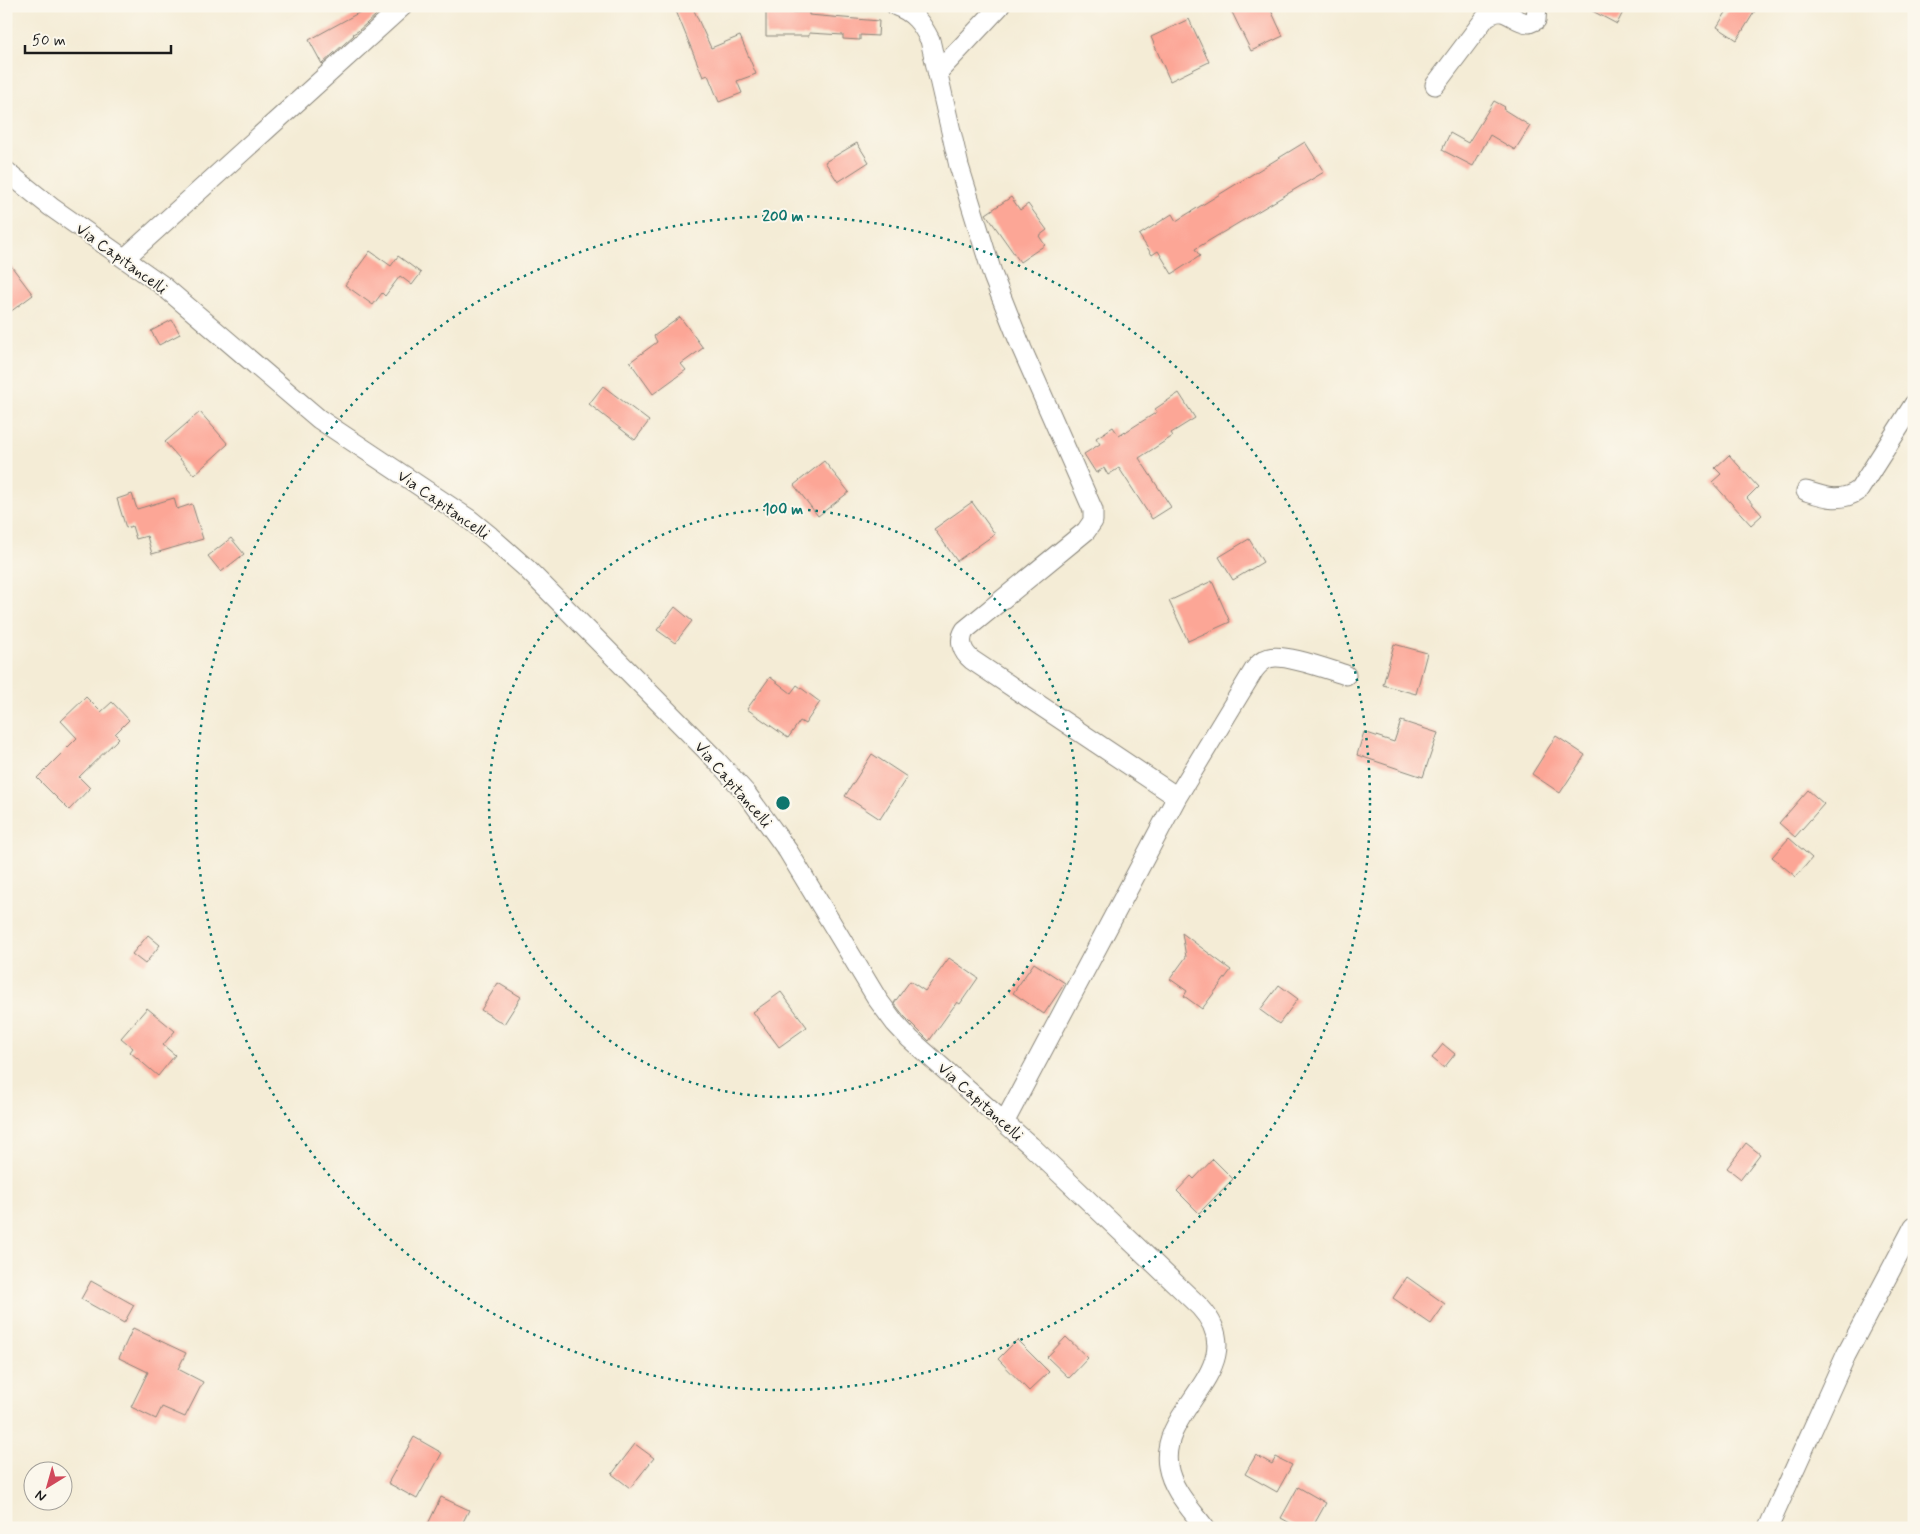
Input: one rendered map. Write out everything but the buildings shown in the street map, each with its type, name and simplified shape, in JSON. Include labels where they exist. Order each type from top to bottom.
[{"type":"street","points":[[125,258],[403,6]]},
{"type":"street","points":[[896,6],[909,12],[923,25],[933,48],[959,166],[993,276],[1022,349],[1092,506],[1094,515],[1093,521],[1086,531],[965,630],[962,638],[962,649],[972,660],[1177,797]]},
{"type":"street","points":[[938,72],[1000,6]]},
{"type":"street","points":[[1435,85],[1486,17],[1495,12],[1505,12],[1521,22],[1529,24],[1536,20],[1537,6]]},
{"type":"street","name":"Via Capitancelli","points":[[6,172],[51,207],[125,258],[170,292],[319,418],[469,519],[490,536],[526,568],[739,784],[788,851],[878,1000],[890,1016],[910,1038],[1005,1122],[1200,1307],[1214,1326],[1218,1340],[1216,1355],[1211,1368],[1171,1438],[1167,1458],[1176,1488],[1205,1528]]},
{"type":"street","points":[[1806,491],[1836,499],[1848,497],[1859,490],[1914,404]]},
{"type":"street","points":[[1005,1122],[1177,797],[1254,670],[1264,660],[1274,657],[1287,658],[1346,675]]},
{"type":"street","points":[[1768,1528],[1846,1355],[1914,1226]]}]
